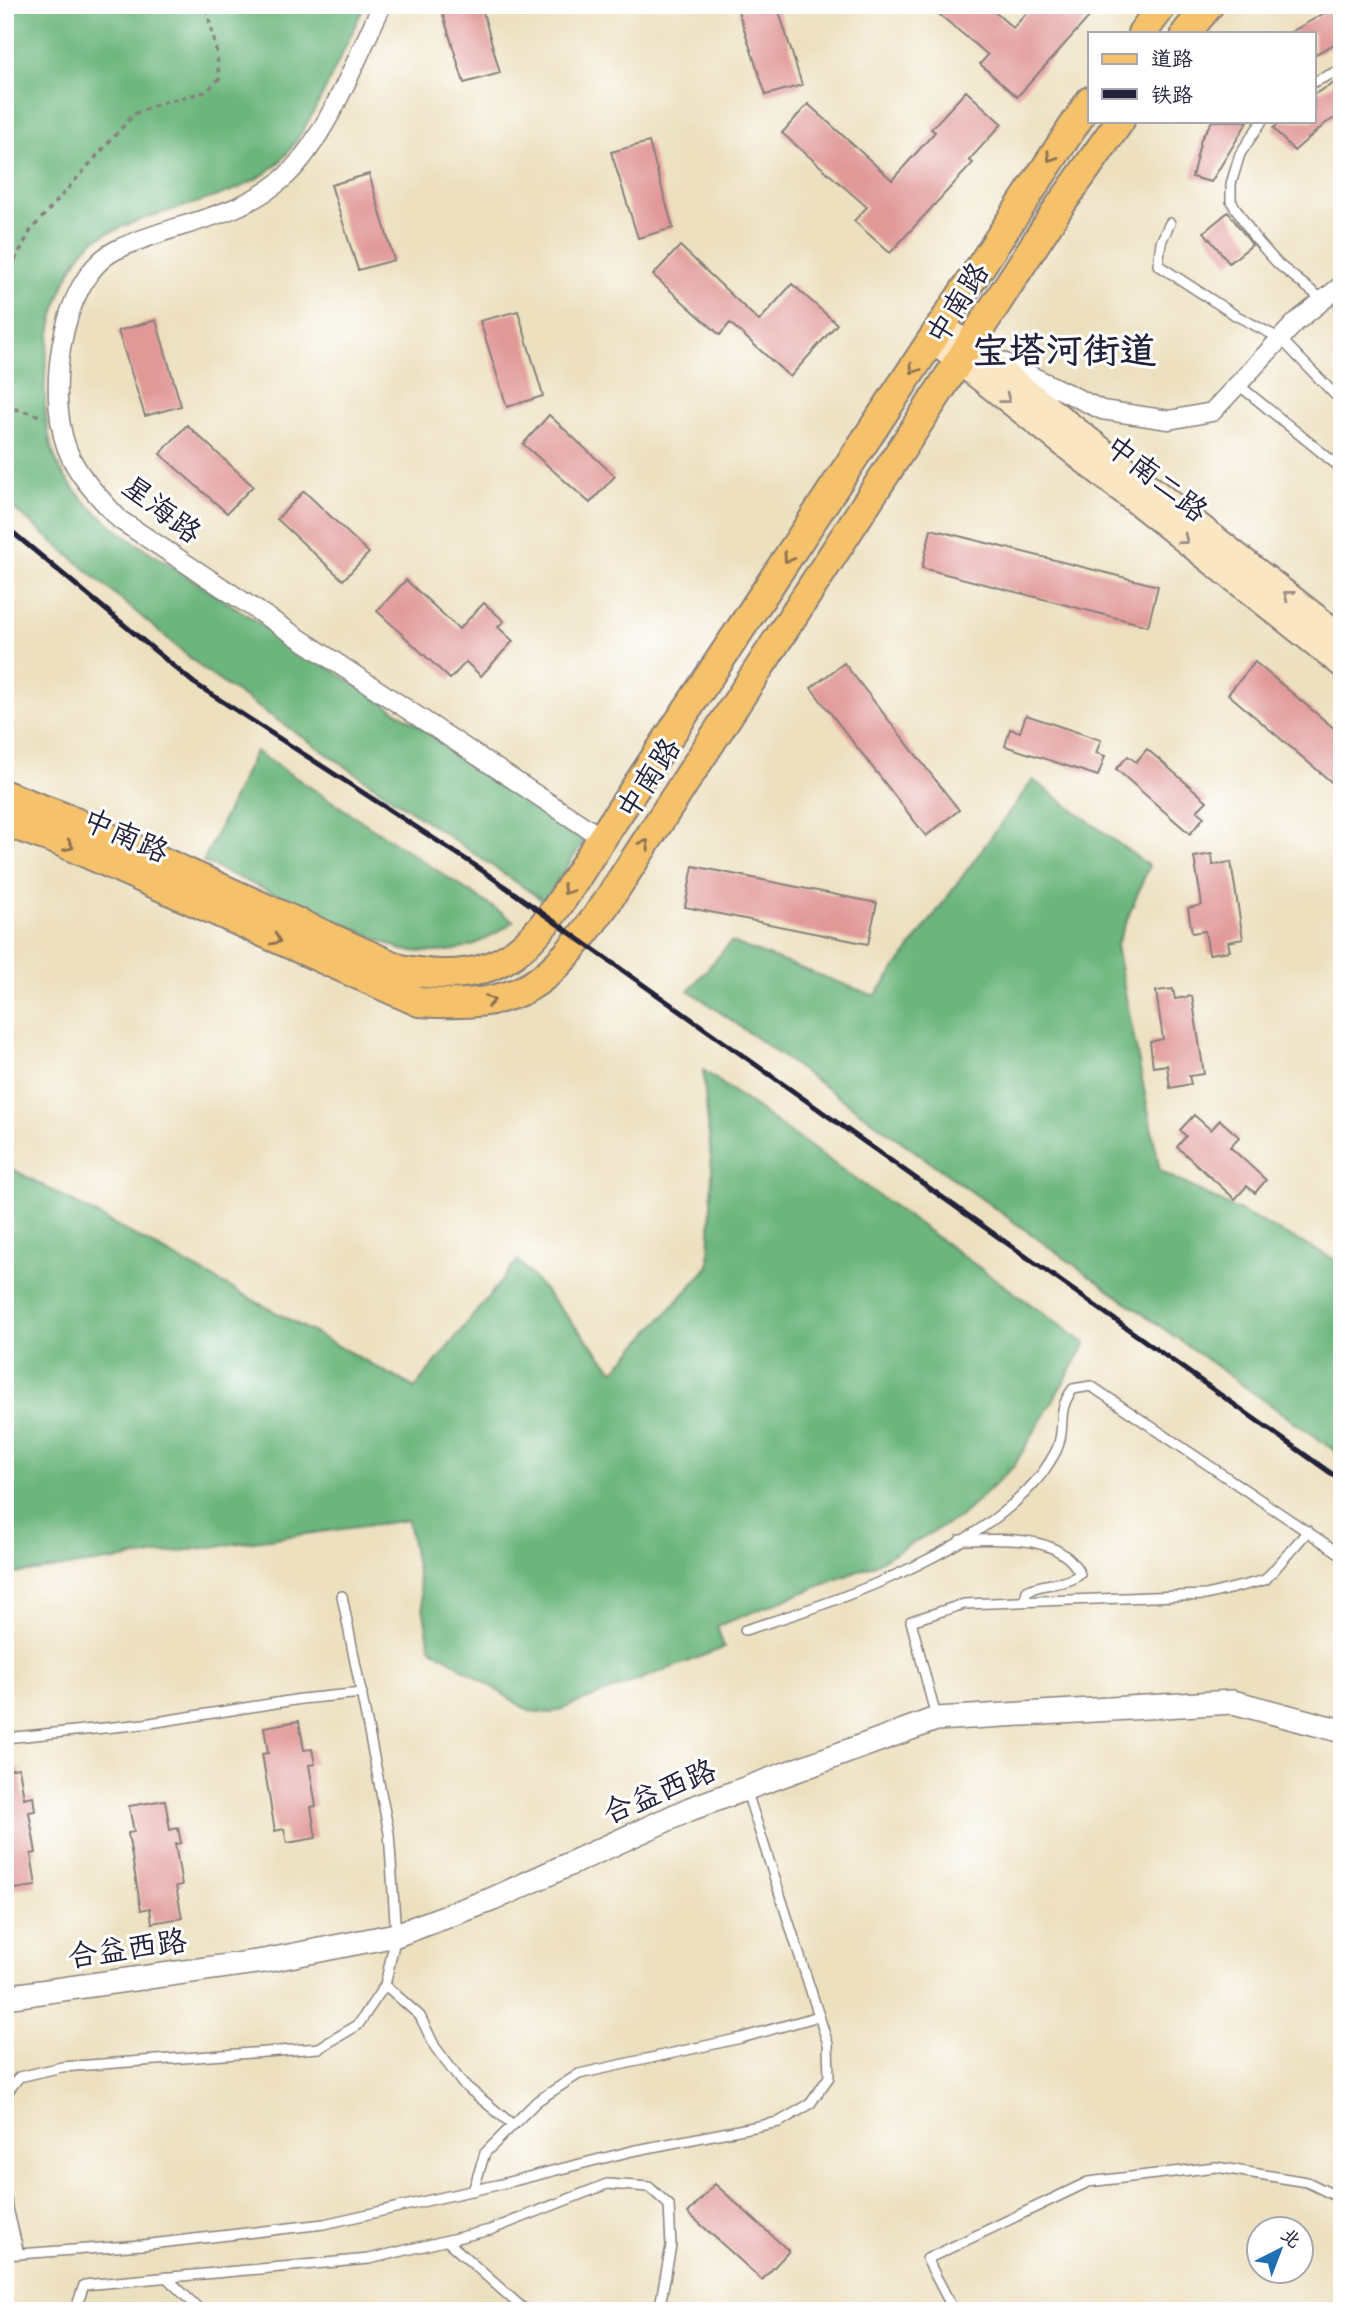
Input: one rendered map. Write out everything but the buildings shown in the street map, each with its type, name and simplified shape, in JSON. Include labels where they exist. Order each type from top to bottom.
[{"type":"main road","points":[[1143,32],[1163,5]]},
{"type":"main road","points":[[1187,32],[1209,5]]},
{"type":"main road","name":"中南路","points":[[5,795],[66,818],[352,950],[400,969],[431,975],[461,975],[485,970],[523,950],[538,933],[602,838],[1088,104]]},
{"type":"main road","name":"中南路","points":[[5,822],[59,841],[419,1002],[463,1005],[502,999],[538,983],[568,956],[605,905],[1059,207],[1119,122]]},
{"type":"main road","name":"中南二路","points":[[937,333],[1342,637]]},
{"type":"main road","name":"中南二路","points":[[964,354],[1342,665]]},
{"type":"street","name":"星海路","points":[[382,5],[313,146],[285,177],[253,198],[216,215],[115,251],[86,276],[66,322],[59,367],[59,421],[70,456],[82,477],[120,520],[602,838]]},
{"type":"street","points":[[964,354],[1102,410],[1170,421],[1212,412],[1240,386],[1281,340],[1342,285]]},
{"type":"street","name":"合益西路","points":[[5,1997],[264,1961],[396,1935],[493,1899],[690,1809],[936,1719],[1233,1702],[1342,1731]]},
{"type":"lane","points":[[1316,81],[1342,69]]},
{"type":"lane","points":[[1261,122],[1240,154],[1231,184],[1231,201],[1254,237],[1278,264],[1323,300]]},
{"type":"lane","points":[[1170,223],[1161,243],[1158,265],[1281,340],[1342,402]]},
{"type":"lane","points":[[1240,386],[1342,468]]},
{"type":"lane","points":[[745,1630],[827,1605],[958,1540],[998,1515],[1039,1476],[1058,1448],[1062,1403],[1073,1389],[1091,1386],[1342,1555]]},
{"type":"lane","points":[[936,1719],[911,1621],[964,1604],[1206,1595],[1265,1580],[1308,1531]]},
{"type":"lane","points":[[958,1540],[1018,1540],[1051,1547],[1074,1561],[1080,1574],[1069,1583],[1040,1584],[1027,1591],[1024,1601]]},
{"type":"lane","points":[[5,2095],[19,2077],[62,2067],[319,2048],[358,2025],[385,1985],[396,1935],[389,1833],[342,1596]]},
{"type":"lane","points":[[5,1738],[144,1724],[301,1699],[362,1693]]},
{"type":"lane","points":[[5,2255],[142,2245],[324,2224],[632,2151],[779,2122],[810,2104],[829,2077],[828,2044],[746,1789]]},
{"type":"lane","points":[[385,1985],[420,2016],[435,2047],[462,2083],[513,2125]]},
{"type":"lane","points":[[472,2191],[485,2153],[537,2101],[579,2074],[741,2038],[819,2016]]},
{"type":"lane","points":[[954,2311],[927,2259],[1088,2182],[1216,2167],[1307,2182],[1342,2199]]},
{"type":"lane","points":[[75,2311],[84,2285],[369,2259],[490,2230],[607,2184],[649,2187],[669,2205],[671,2246],[659,2311]]},
{"type":"lane","points":[[5,2196],[19,2254]]},
{"type":"lane","points":[[447,2241],[526,2311]]},
{"type":"lane","points":[[166,2277],[201,2311]]},
{"type":"path","points":[[5,278],[31,230],[134,114],[160,103],[206,92],[219,79],[217,55],[206,5]]},
{"type":"path","points":[[5,406],[59,421]]},
{"type":"green space","points":[[5,5],[365,5],[316,107],[282,159],[266,173],[227,193],[138,221],[100,237],[94,240],[77,260],[63,287],[53,318],[47,352],[46,421],[53,450],[70,484],[85,502],[131,540],[588,835],[544,901],[208,673],[5,501]]},
{"type":"green space","points":[[255,751],[514,921],[487,939],[461,949],[435,952],[402,950],[203,862]]},
{"type":"green space","points":[[1033,780],[1149,866],[1116,946],[1160,1171],[1342,1263],[1342,1456],[689,990],[731,942],[875,996]]},
{"type":"green space","points":[[703,1070],[1086,1344],[1014,1466],[961,1516],[871,1566],[717,1626],[724,1648],[551,1713],[529,1711],[430,1647],[408,1520],[5,1575],[5,1165],[415,1388],[518,1260],[614,1371],[709,1266],[712,1169]]},
{"type":"railway","points":[[5,526],[194,683],[473,864],[1342,1481]]},
{"type":"district","name":"宝塔河街道","points":[[1064,350]]}]
